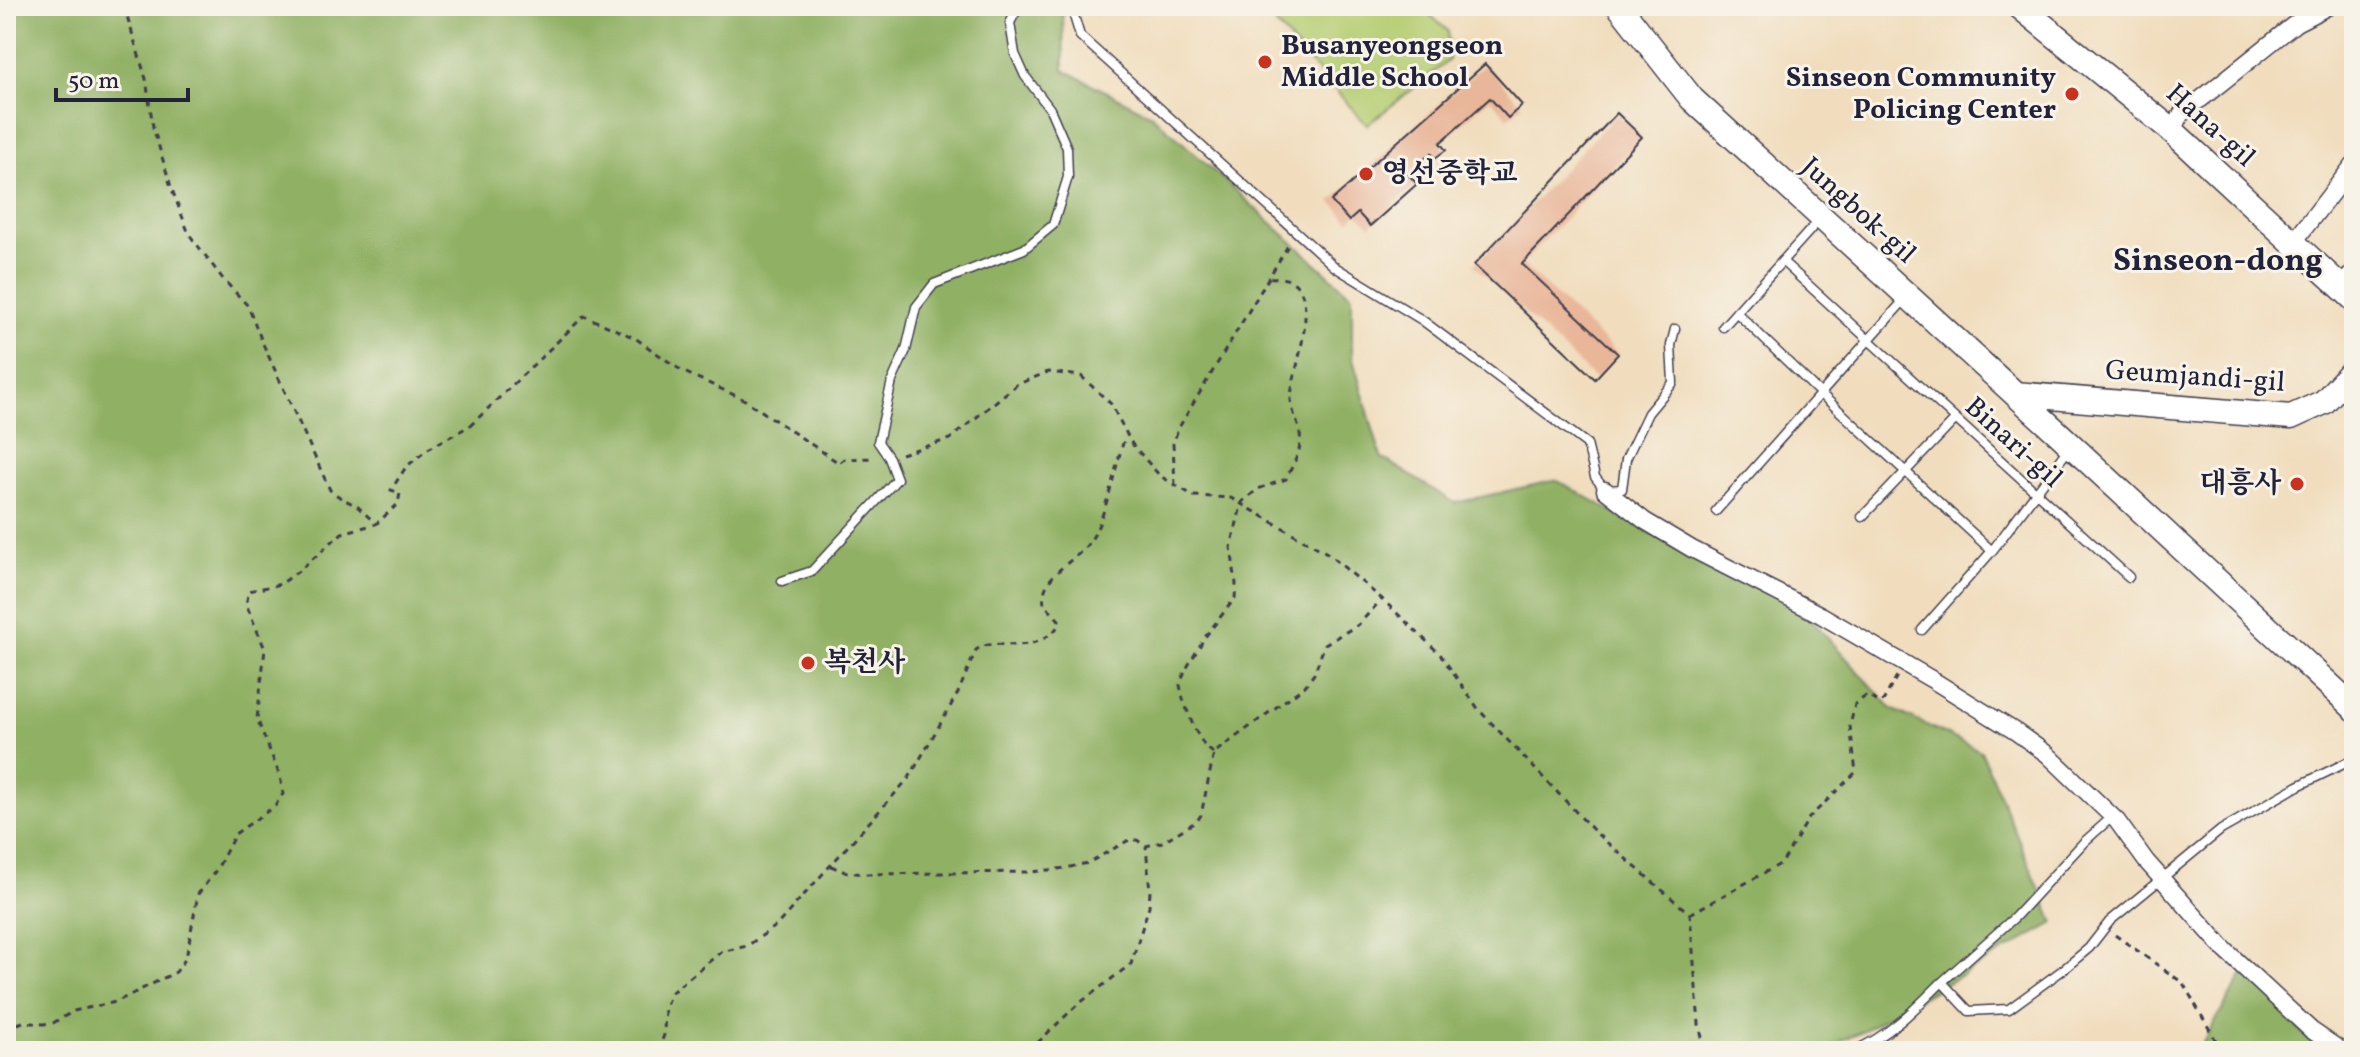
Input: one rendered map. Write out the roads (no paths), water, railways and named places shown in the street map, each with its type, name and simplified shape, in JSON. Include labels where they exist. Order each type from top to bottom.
[{"type":"street","name":"Jungbok-gil","points":[[1619,6],[1692,99],[2354,708]]},
{"type":"street","name":"Hana-gil","points":[[2019,6],[2170,129],[2293,243],[2350,286]]},
{"type":"street","points":[[2170,129],[2185,108],[2201,99],[2296,23],[2329,6]]},
{"type":"street","points":[[2293,243],[2354,164]]},
{"type":"street","name":"Geumjandi-gil","points":[[2015,394],[2291,417],[2324,402],[2354,369]]},
{"type":"street","points":[[1605,490],[1645,521],[1904,663],[2047,754],[2112,816],[2161,879],[2225,950],[2311,1030],[2342,1051]]},
{"type":"lane","points":[[782,581],[812,571],[897,479],[889,458],[878,442],[892,381],[906,350],[916,307],[925,294],[934,284],[1024,249],[1053,225],[1068,177],[1067,148],[1050,109],[1025,76],[1015,54],[1010,23],[1019,6]]},
{"type":"lane","points":[[1071,6],[1080,36],[1335,267],[1422,320],[1587,444],[1595,477],[1605,490],[1622,489],[1626,459],[1648,413],[1673,383],[1671,345],[1675,329]]},
{"type":"lane","points":[[1723,327],[1821,217]]},
{"type":"lane","name":"Binari-gil","points":[[1782,261],[2129,577]]},
{"type":"lane","points":[[1716,511],[1908,296]]},
{"type":"lane","points":[[1736,312],[1992,551]]},
{"type":"lane","points":[[1862,517],[1955,420]]},
{"type":"lane","points":[[1922,630],[1992,551],[2072,446]]},
{"type":"lane","points":[[1942,982],[1969,1011],[2009,1009],[2089,948],[2105,928],[2221,830],[2354,759]]},
{"type":"lane","points":[[1853,1051],[1874,1042],[1906,1018],[2015,917],[2112,816]]},
{"type":"place","name":"Busanyeongseon Middle School","points":[[1265,62]]},
{"type":"place","name":"Sinseon Community Policing Center","points":[[2072,94]]},
{"type":"place","name":"영선중학교","points":[[1366,174]]},
{"type":"place","name":"대흥사","points":[[2297,484]]},
{"type":"place","name":"복천사","points":[[808,663]]},
{"type":"district","name":"Sinseon-dong","points":[[2218,262]]}]
